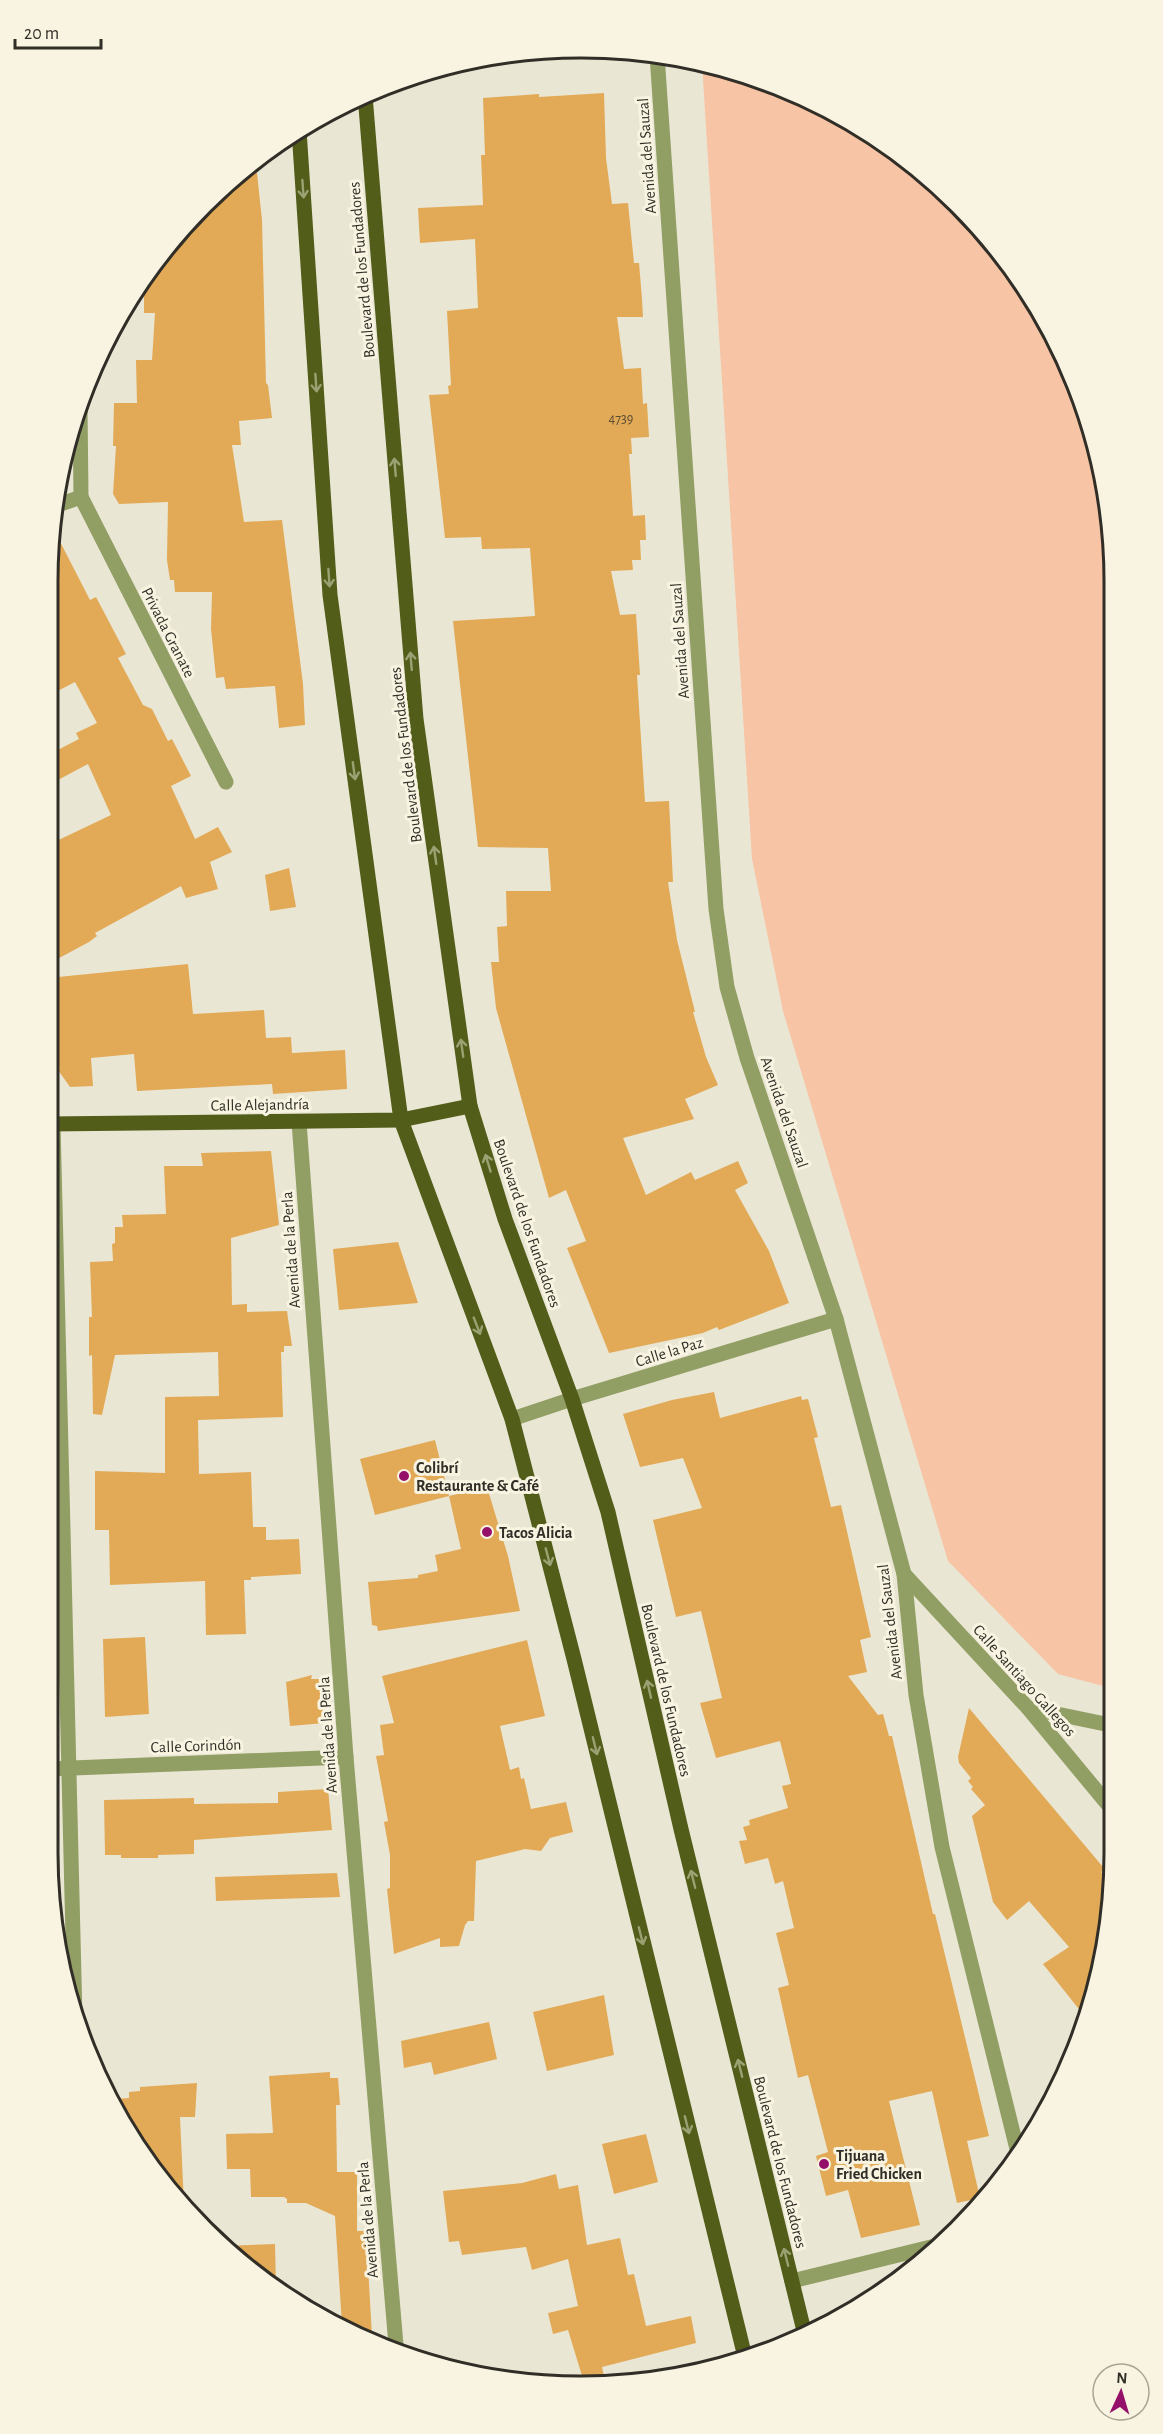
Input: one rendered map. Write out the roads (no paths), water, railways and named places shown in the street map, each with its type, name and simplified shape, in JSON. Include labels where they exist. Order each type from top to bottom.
[{"type":"main road","name":"Boulevard de los Fundadores","points":[[365,105],[416,719],[470,1106],[506,1219],[572,1398],[608,1512],[681,1829],[804,2326]]},
{"type":"main road","points":[[300,142],[330,595],[401,1119],[512,1419],[574,1659],[743,2350]]},
{"type":"main road","name":"Calle Alejandría","points":[[58,1122],[299,1122],[401,1119],[470,1106]]},
{"type":"street","name":"Avenida del Sauzal","points":[[658,64],[715,897],[725,975],[747,1058],[836,1319],[904,1574],[916,1695],[942,1847],[1016,2143]]},
{"type":"street","points":[[65,503],[81,497],[80,432]]},
{"type":"street","name":"Privada Granate","points":[[81,497],[226,782]]},
{"type":"street","name":"Avenida de la Perla","points":[[299,1122],[346,1757],[396,2342]]},
{"type":"street","name":"Calle la Paz","points":[[512,1419],[572,1398],[836,1319]]},
{"type":"street","points":[[58,1409],[74,1978]]},
{"type":"street","name":"Calle Santiago Gallegos","points":[[904,1574],[1028,1708],[1104,1800]]},
{"type":"street","points":[[1028,1708],[1104,1724]]},
{"type":"street","name":"Calle Corindón","points":[[58,1768],[346,1757]]},
{"type":"street","points":[[792,2282],[922,2249]]},
{"type":"place","name":"Colibrí Restaurante & Café","points":[[404,1476]]},
{"type":"place","name":"Tacos Alicia","points":[[487,1532]]},
{"type":"place","name":"Tijuana Fried Chicken","points":[[824,2164]]}]
